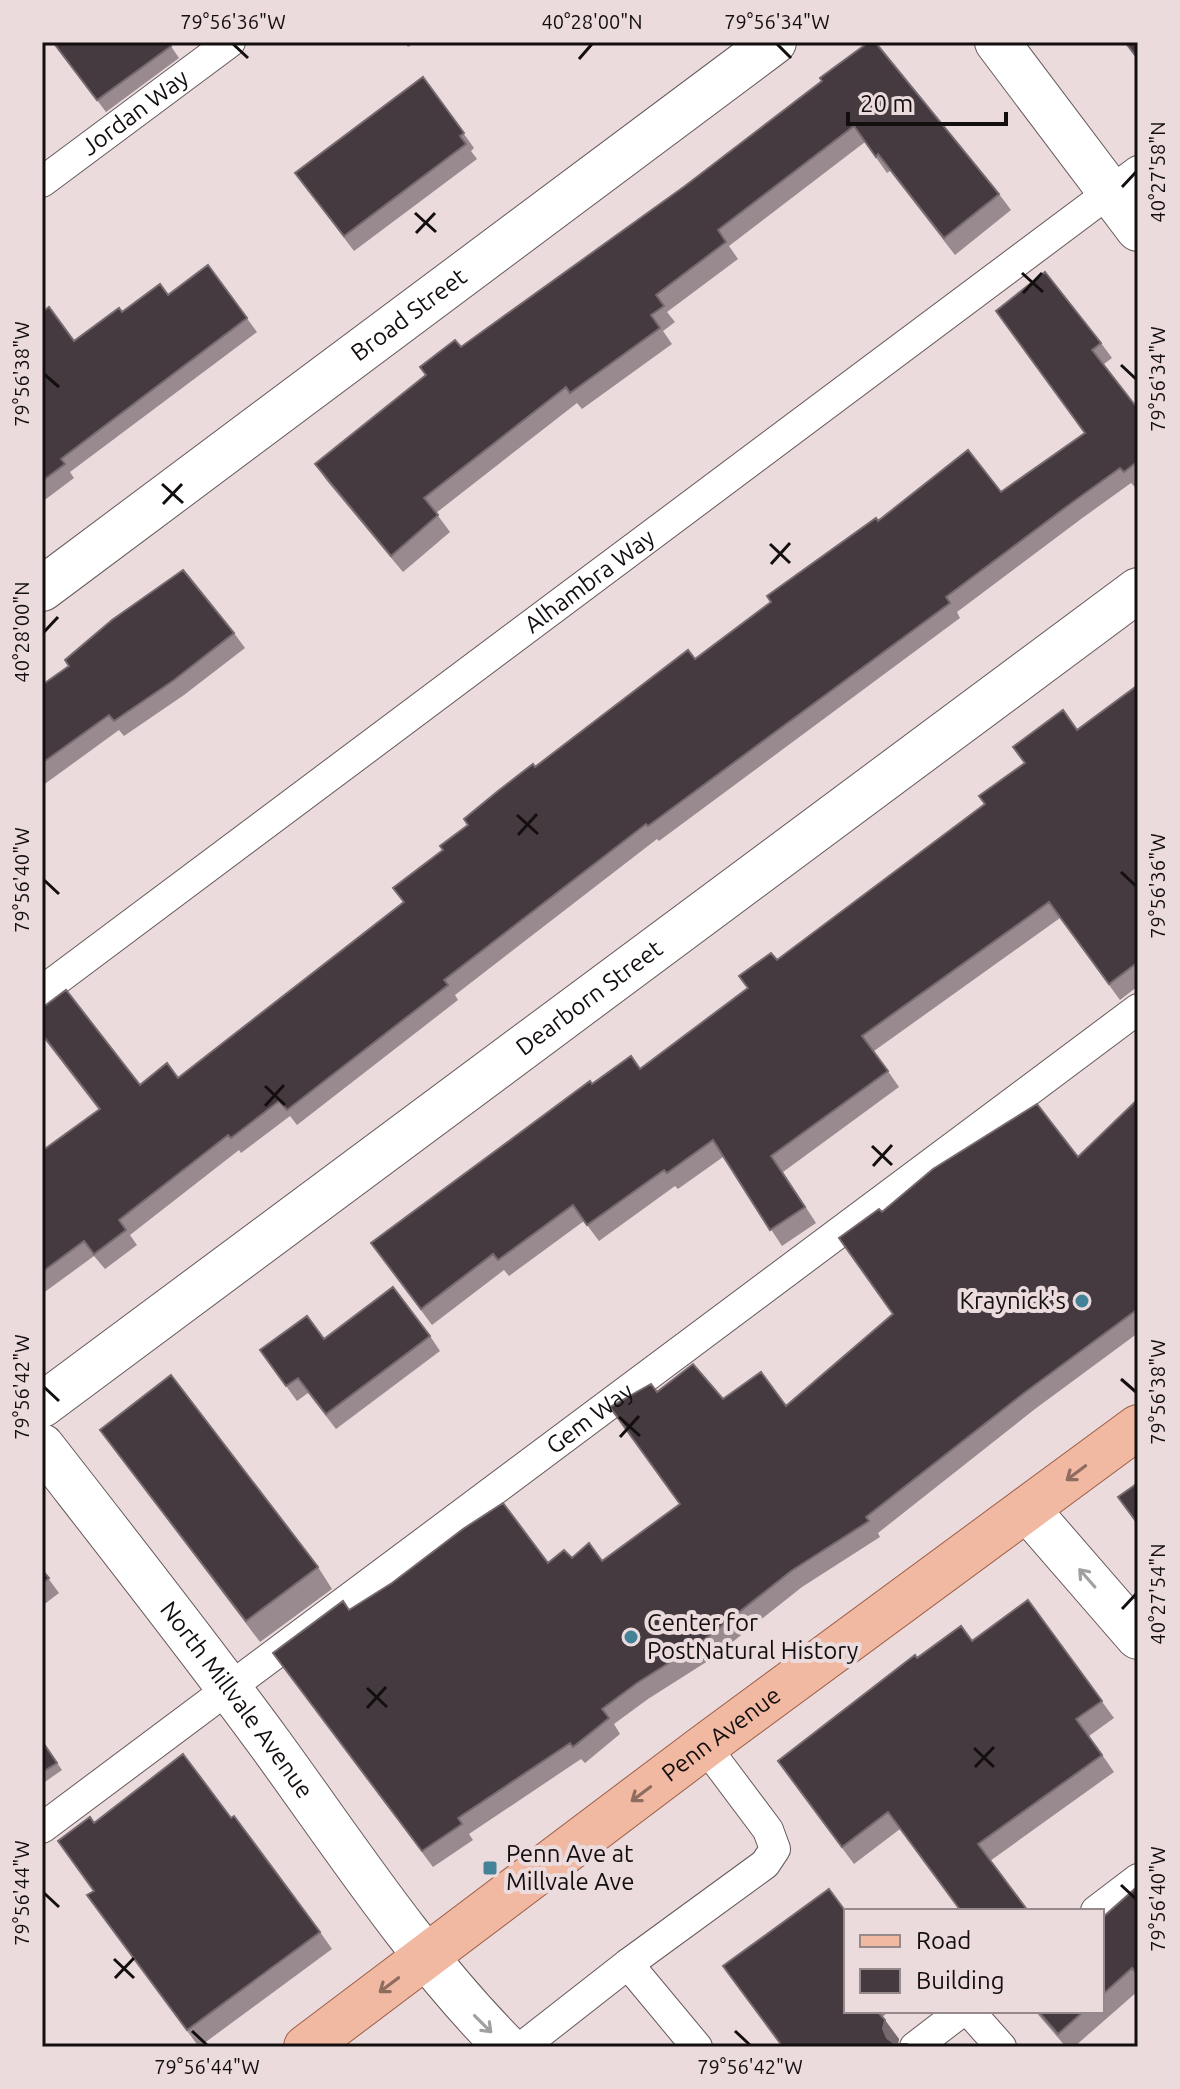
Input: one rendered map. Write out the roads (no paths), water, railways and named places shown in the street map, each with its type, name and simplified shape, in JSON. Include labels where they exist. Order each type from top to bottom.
[{"type":"main road","name":"Penn Avenue","points":[[306,2047],[705,1746],[1138,1427]]},
{"type":"street","name":"Broad Street","points":[[42,589],[774,42]]},
{"type":"street","points":[[997,42],[1125,181],[1138,229]]},
{"type":"street","name":"Dearborn Street","points":[[42,1405],[1138,590]]},
{"type":"street","name":"North Millvale Avenue","points":[[42,1446],[229,1688],[425,1957],[463,2004],[506,2047]]},
{"type":"street","points":[[1027,1509],[1138,1637]]},
{"type":"lane","name":"Jordan Way","points":[[42,182],[230,42]]},
{"type":"lane","name":"Alhambra Way","points":[[42,991],[1125,181]]},
{"type":"lane","name":"Gem Way","points":[[42,1828],[1138,1009]]},
{"type":"lane","points":[[522,2047],[628,1964],[765,1864],[775,1849],[768,1830],[705,1746]]},
{"type":"lane","points":[[1099,1909],[1138,1879]]},
{"type":"lane","points":[[628,1964],[697,2047]]},
{"type":"lane","points":[[915,2047],[959,2013]]},
{"type":"lane","points":[[971,2013],[1001,2047]]},
{"type":"place","name":"Kraynick's","points":[[1082,1301]]},
{"type":"place","name":"Center for PostNatural History","points":[[631,1637]]},
{"type":"place","name":"Penn Ave at Millvale Ave","points":[[490,1868]]}]
